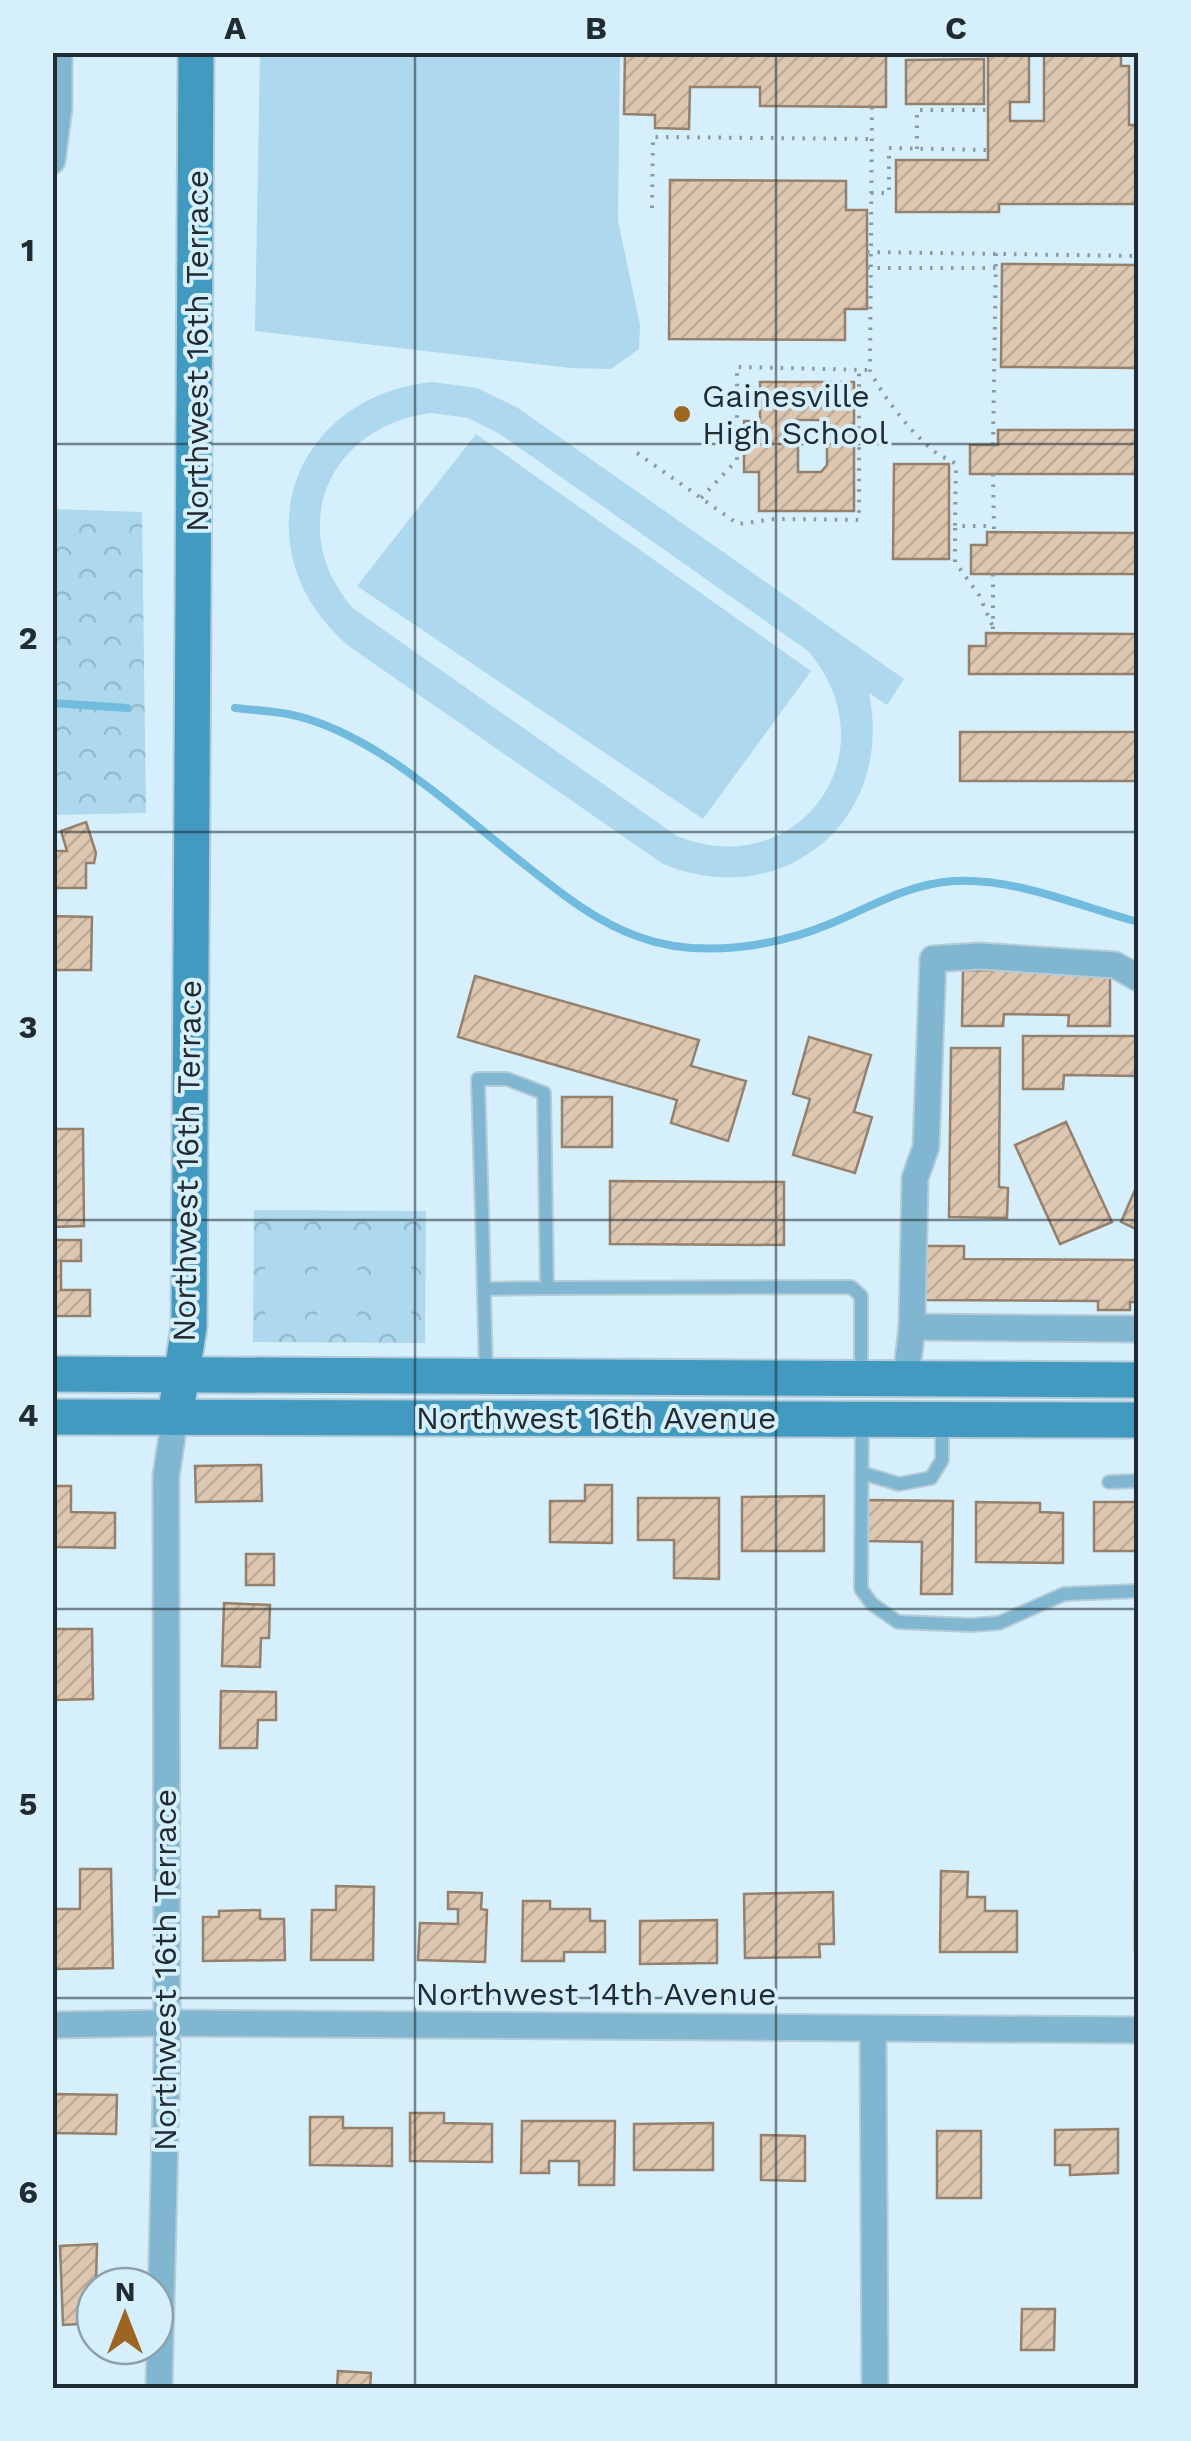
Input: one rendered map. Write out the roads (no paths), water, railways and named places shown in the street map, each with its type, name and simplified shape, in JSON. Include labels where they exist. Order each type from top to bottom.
[{"type":"main road","name":"Northwest 16th Terrace","points":[[175,1417],[189,1327],[196,52]]},
{"type":"main road","name":"Northwest 16th Avenue","points":[[52,1374],[1138,1380]]},
{"type":"main road","points":[[633,1418],[640,1378]]},
{"type":"main road","points":[[899,1419],[906,1380]]},
{"type":"main road","name":"Northwest 16th Avenue","points":[[52,1417],[1138,1420]]},
{"type":"street","points":[[52,161],[59,107],[59,52]]},
{"type":"street","points":[[906,1380],[912,1327],[915,1178],[926,1148],[933,959],[979,956],[1116,965],[1138,978]]},
{"type":"street","points":[[912,1327],[1138,1329]]},
{"type":"street","name":"Northwest 16th Terrace","points":[[159,2388],[166,2023],[166,1476],[175,1417]]},
{"type":"street","name":"Northwest 14th Avenue","points":[[52,2025],[1138,2030]]},
{"type":"street","points":[[873,2029],[875,2388]]},
{"type":"lane","points":[[486,1376],[478,1079],[507,1079],[544,1093],[547,1288]]},
{"type":"lane","points":[[484,1289],[851,1287],[861,1296],[861,1379]]},
{"type":"lane","points":[[862,1419],[861,1588],[872,1604],[898,1622],[998,1623],[1064,1594],[1138,1591]]},
{"type":"lane","points":[[862,1473],[899,1484],[931,1478],[942,1460],[942,1420]]},
{"type":"lane","points":[[1109,1482],[1138,1481]]},
{"type":"waterway","points":[[52,703],[127,708]]},
{"type":"waterway","points":[[235,708],[288,714],[352,737],[413,776],[578,905],[623,931],[662,944],[711,949],[762,944],[832,923],[906,891],[954,881],[1024,888],[1138,922]]},
{"type":"place","name":"Gainesville High School","points":[[682,414]]}]
